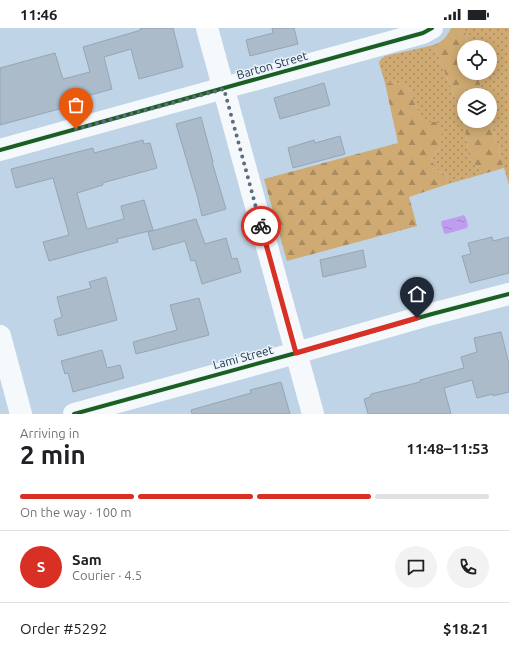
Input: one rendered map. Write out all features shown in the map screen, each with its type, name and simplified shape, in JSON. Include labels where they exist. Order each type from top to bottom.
[{"type":"street","points":[[207,28],[313,414]]},
{"type":"street","name":"Barton Street","points":[[0,150],[423,33],[432,28]]},
{"type":"street","name":"Lami Street","points":[[74,414],[509,294]]},
{"type":"street","points":[[0,336],[22,414]]},
{"type":"green space","points":[[451,28],[464,28],[467,40],[457,40],[457,80],[479,80],[481,88],[457,88],[457,102],[434,45],[440,42],[448,34]]},
{"type":"green space","points":[[464,28],[509,28],[509,185],[493,128],[497,128],[497,88],[481,88],[479,80],[497,80],[497,40],[467,40]]},
{"type":"green space","points":[[434,45],[457,102],[457,128],[465,128],[469,158],[483,174],[448,184],[446,176],[435,168],[431,159],[441,146],[423,122],[406,84],[385,83],[379,63],[385,56]]},
{"type":"green space","points":[[385,83],[406,84],[423,122],[437,122],[443,133],[441,146],[431,159],[435,168],[446,176],[448,184],[409,197],[417,226],[287,261],[264,179],[398,143]]},
{"type":"green space","points":[[465,128],[493,128],[504,168],[483,174],[469,158]]},
{"type":"water","points":[[464,215],[468,225],[467,228],[446,234],[444,233],[441,223],[442,221]]},
{"type":"building","points":[[140,28],[173,28],[183,67],[139,79],[131,49],[104,57],[112,89],[69,101],[70,106],[0,125],[0,68],[55,53],[63,79],[90,72],[83,47],[141,30]]},
{"type":"building","points":[[272,28],[294,28],[298,44],[250,56],[246,40],[273,33]]},
{"type":"building","points":[[324,83],[330,105],[280,119],[274,98]]},
{"type":"building","points":[[201,117],[226,209],[202,216],[176,124]]},
{"type":"building","points":[[340,136],[345,154],[293,168],[288,148],[314,140],[315,143]]},
{"type":"building","points":[[143,140],[144,144],[150,143],[157,168],[102,183],[103,185],[77,193],[87,229],[124,219],[121,206],[144,200],[153,230],[117,239],[118,242],[49,261],[43,242],[69,235],[53,178],[16,188],[11,169],[93,148],[94,153]]},
{"type":"building","points":[[196,219],[205,244],[226,238],[232,259],[237,258],[241,272],[202,284],[195,260],[191,261],[185,241],[153,250],[148,232]]},
{"type":"building","points":[[492,237],[493,241],[509,237],[509,273],[470,283],[462,256],[471,254],[468,243]]},
{"type":"building","points":[[363,250],[366,267],[323,277],[320,260]]},
{"type":"building","points":[[106,277],[117,320],[58,336],[54,320],[62,317],[57,297],[91,288],[89,282]]},
{"type":"building","points":[[199,298],[209,335],[136,354],[133,342],[177,330],[170,305]]},
{"type":"building","points":[[501,332],[509,364],[509,392],[477,398],[472,380],[444,388],[451,414],[368,414],[364,399],[370,397],[371,394],[420,382],[420,380],[464,368],[461,357],[477,352],[474,338]]},
{"type":"building","points":[[102,350],[107,368],[120,365],[124,378],[73,392],[68,373],[65,374],[61,361]]},
{"type":"building","points":[[281,382],[290,414],[192,414],[191,410],[251,393],[250,390]]},
{"type":"cycle path","points":[[0,150],[423,33],[432,28]]},
{"type":"cycle path","points":[[74,414],[509,294]]},
{"type":"way so far","points":[[76,129],[224,89],[261,226]]},
{"type":"route","points":[[261,226],[296,353],[417,318]]}]
